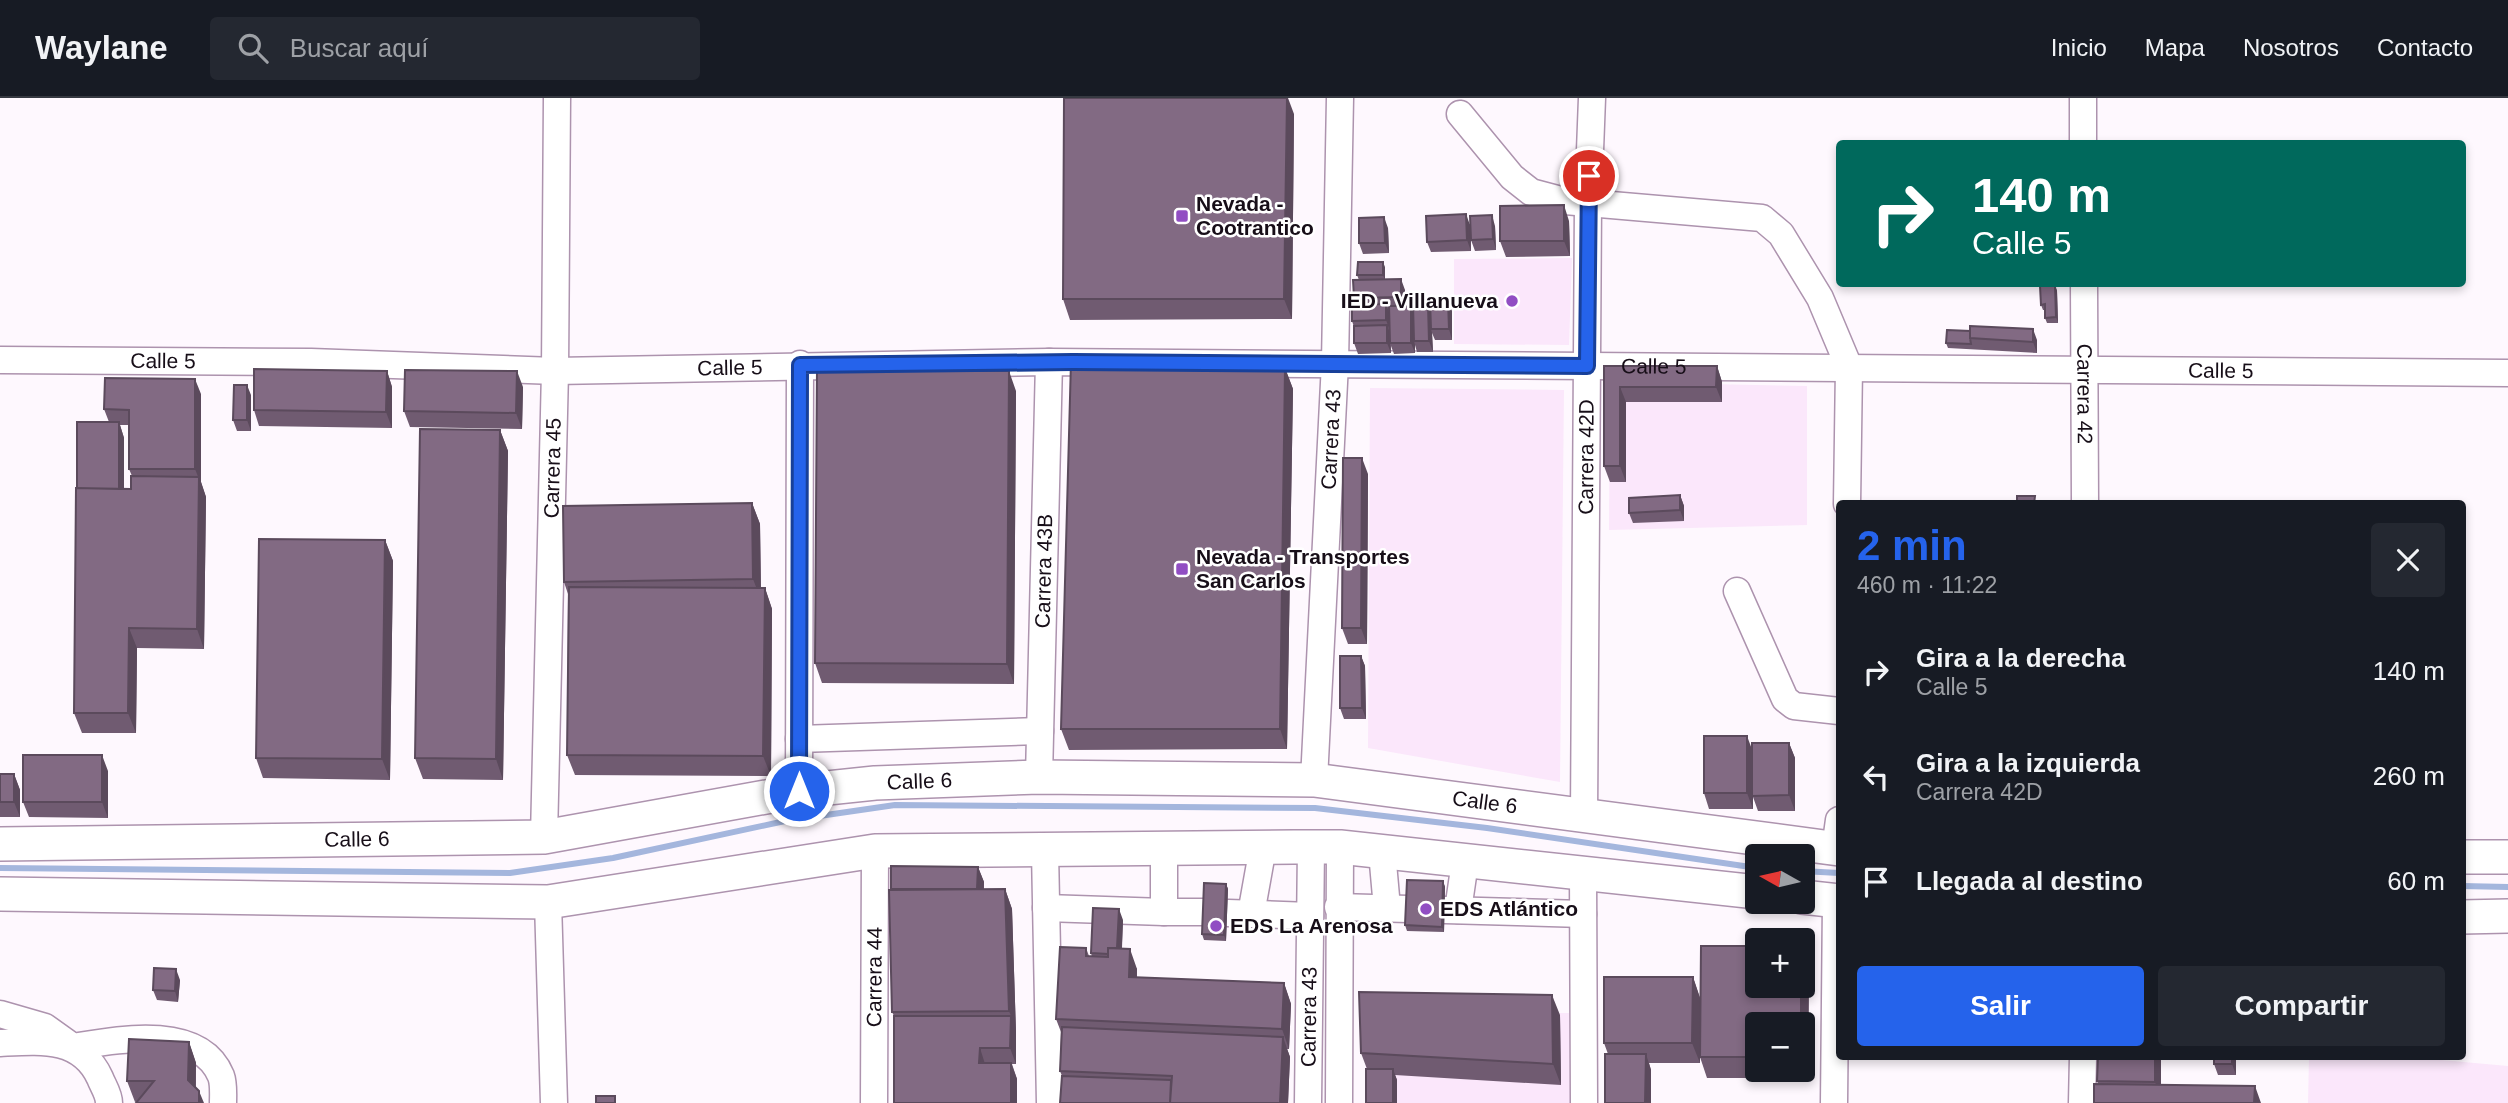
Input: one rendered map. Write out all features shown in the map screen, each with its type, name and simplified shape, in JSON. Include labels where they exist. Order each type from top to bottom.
[{"type":"main road","name":"Calle 6","points":[[0,844],[544,837],[799,791],[875,783],[1039,777],[1314,780],[1584,817],[1836,840]]},
{"type":"main road","points":[[0,894],[548,902],[875,851],[1263,847],[1325,847],[1382,852],[1745,891]]},
{"type":"main road","points":[[2466,857],[2508,857]]},
{"type":"main road","points":[[1815,898],[1836,901]]},
{"type":"main road","points":[[2466,917],[2508,916]]},
{"type":"street","name":"Carrera 45","points":[[544,837],[555,371],[557,98]]},
{"type":"street","name":"Carrera 43","points":[[1314,780],[1335,363],[1340,98]]},
{"type":"street","name":"Carrera 42D","points":[[1584,817],[1588,202],[1592,98]]},
{"type":"street","points":[[2083,98],[2083,140]]},
{"type":"street","points":[[1460,114],[1512,177],[1531,192],[1565,201],[1762,218],[1781,234],[1820,298],[1849,367],[1847,500]]},
{"type":"street","name":"Carrera 42","points":[[2084,287],[2085,500]]},
{"type":"street","name":"Calle 5","points":[[0,360],[311,362],[555,371],[1049,362],[2508,373]]},
{"type":"street","name":"Carrera 43B","points":[[1039,777],[1049,362]]},
{"type":"street","points":[[799,791],[800,365]]},
{"type":"street","points":[[1737,591],[1785,699],[1794,706],[1836,711]]},
{"type":"street","points":[[799,739],[1040,731]]},
{"type":"street","points":[[1228,913],[1263,847]]},
{"type":"street","name":"Carrera 43","points":[[1325,847],[1338,906],[1339,1103]]},
{"type":"street","name":"Carrera 43","points":[[1308,1103],[1310,916],[1325,847]]},
{"type":"street","points":[[1164,849],[1164,912]]},
{"type":"street","name":"Carrera 44","points":[[874,1103],[875,851]]},
{"type":"street","points":[[1045,851],[1050,1103]]},
{"type":"street","points":[[1338,906],[1398,908],[1382,852]]},
{"type":"street","points":[[1465,862],[1451,910],[1583,914]]},
{"type":"street","points":[[1583,872],[1584,1103]]},
{"type":"street","points":[[548,902],[554,1103]]},
{"type":"street","points":[[1046,908],[1310,916]]},
{"type":"street","points":[[1834,1103],[1836,1002]]},
{"type":"street","points":[[0,1014],[45,1027],[73,1047],[94,1066],[109,1103]]},
{"type":"street","points":[[0,1043],[44,1041],[73,1047],[121,1039],[173,1041],[196,1049],[214,1063],[222,1078],[223,1103]]},
{"type":"street","points":[[2082,1103],[2083,1060]]},
{"type":"shaded area","name":"IED - Villanueva","points":[[1572,258],[1569,345],[1454,344],[1454,259]]},
{"type":"shaded area","points":[[1610,382],[1807,386],[1807,525],[1609,530]]},
{"type":"shaded area","points":[[1370,388],[1564,390],[1560,782],[1368,748]]},
{"type":"shaded area","points":[[1367,1013],[1569,1013],[1570,1103],[1365,1103]]},
{"type":"shaded area","points":[[2309,1060],[2441,1060],[2508,1066],[2508,1103],[2308,1103]]},
{"type":"building","name":"Nevada - Cootrantico","points":[[1064,98],[1287,98],[1284,299],[1063,299]]},
{"type":"building","points":[[1564,205],[1564,241],[1500,241],[1500,206]]},
{"type":"building","points":[[1466,214],[1467,240],[1427,242],[1426,216]]},
{"type":"building","points":[[1492,215],[1493,239],[1471,240],[1470,216]]},
{"type":"building","points":[[1384,217],[1385,243],[1359,243],[1359,218]]},
{"type":"building","points":[[1358,262],[1383,262],[1383,275],[1357,275]]},
{"type":"building","points":[[1401,279],[1401,297],[1354,298],[1353,280]]},
{"type":"building","points":[[2040,287],[2055,287],[2056,317],[2045,318],[2045,304],[2041,305]]},
{"type":"building","points":[[1430,300],[1448,300],[1449,329],[1431,329]]},
{"type":"building","points":[[1386,304],[1386,320],[1352,321],[1352,305]]},
{"type":"building","points":[[1413,305],[1428,305],[1429,341],[1414,341]]},
{"type":"building","points":[[1389,306],[1411,306],[1411,343],[1390,343]]},
{"type":"building","points":[[1387,325],[1387,343],[1354,343],[1354,326]]},
{"type":"building","points":[[1970,326],[2033,329],[2033,342],[1970,338]]},
{"type":"building","points":[[1947,330],[1970,331],[1971,344],[1946,343]]},
{"type":"building","name":"Nevada - Transportes San Carlos","points":[[1071,361],[1285,368],[1280,729],[1061,729]]},
{"type":"building","points":[[1604,366],[1717,366],[1716,387],[1620,387],[1620,466],[1604,466]]},
{"type":"building","points":[[254,369],[387,371],[386,412],[254,410]]},
{"type":"building","points":[[405,370],[517,371],[516,413],[404,411]]},
{"type":"building","points":[[817,370],[1009,371],[1007,664],[815,663]]},
{"type":"building","points":[[105,378],[195,379],[195,469],[129,469],[129,410],[104,409]]},
{"type":"building","points":[[234,385],[247,385],[247,420],[233,420]]},
{"type":"building","points":[[77,422],[119,422],[119,489],[77,488]]},
{"type":"building","points":[[420,429],[500,430],[496,759],[415,758]]},
{"type":"building","points":[[1343,458],[1362,458],[1361,628],[1342,628]]},
{"type":"building","points":[[131,476],[199,477],[197,629],[129,628],[128,713],[74,713],[76,488],[131,489]]},
{"type":"building","points":[[1680,495],[1680,510],[1629,513],[1629,498]]},
{"type":"building","points":[[2017,496],[2035,496],[2034,500],[2017,500]]},
{"type":"building","points":[[752,503],[753,579],[564,582],[563,506]]},
{"type":"building","points":[[259,539],[385,540],[382,759],[256,758]]},
{"type":"building","points":[[569,587],[765,588],[763,756],[567,755]]},
{"type":"building","points":[[1340,656],[1361,656],[1362,708],[1340,708]]},
{"type":"building","points":[[1704,736],[1747,736],[1747,793],[1704,793]]},
{"type":"building","points":[[1752,743],[1789,743],[1789,795],[1752,796]]},
{"type":"building","points":[[23,755],[102,755],[102,802],[23,802]]},
{"type":"building","points":[[0,774],[14,774],[14,802],[0,802]]},
{"type":"building","points":[[891,866],[978,867],[977,889],[891,889]]},
{"type":"building","name":"EDS Atlántico","points":[[1407,880],[1443,881],[1442,927],[1405,925]]},
{"type":"building","name":"EDS La Arenosa","points":[[1204,883],[1226,884],[1224,935],[1202,934]]},
{"type":"building","points":[[1005,889],[1009,1011],[892,1012],[889,890]]},
{"type":"building","points":[[1093,908],[1119,909],[1117,948],[1108,948],[1108,954],[1091,953]]},
{"type":"building","points":[[1701,946],[1745,946],[1745,998],[1801,998],[1801,1012],[1745,1012],[1745,1057],[1700,1057]]},
{"type":"building","points":[[1060,947],[1086,948],[1086,956],[1108,957],[1108,948],[1130,949],[1129,977],[1284,983],[1282,1029],[1056,1019]]},
{"type":"building","points":[[154,968],[176,969],[175,991],[153,990]]},
{"type":"building","points":[[1604,977],[1693,977],[1692,1043],[1604,1043]]},
{"type":"building","points":[[1359,992],[1552,995],[1553,1064],[1361,1053]]},
{"type":"building","points":[[894,1016],[1011,1016],[1010,1048],[980,1048],[979,1063],[1011,1063],[1011,1103],[894,1103]]},
{"type":"building","points":[[1062,1027],[1283,1037],[1280,1103],[1170,1103],[1172,1076],[1060,1071]]},
{"type":"building","points":[[129,1039],[189,1042],[188,1080],[199,1091],[199,1103],[136,1103],[154,1081],[127,1081]]},
{"type":"building","points":[[1605,1054],[1646,1054],[1645,1103],[1605,1103]]},
{"type":"building","points":[[2098,1060],[2155,1060],[2155,1082],[2097,1081]]},
{"type":"building","points":[[2214,1060],[2232,1060],[2232,1064],[2214,1064]]},
{"type":"building","points":[[1366,1069],[1393,1069],[1393,1103],[1366,1103]]},
{"type":"building","points":[[1062,1076],[1171,1080],[1170,1103],[1060,1103]]},
{"type":"building","points":[[2094,1084],[2255,1086],[2254,1103],[2094,1103]]},
{"type":"building","points":[[596,1096],[615,1096],[615,1103],[596,1103]]},
{"type":"waterway","points":[[0,868],[510,873],[613,858],[785,821],[895,805],[1315,808],[1487,828],[1745,866]]},
{"type":"waterway","points":[[1815,872],[1836,873]]},
{"type":"waterway","points":[[2466,886],[2508,887]]},
{"type":"place","name":"Nevada - Cootrantico","points":[[1182,216]]},
{"type":"place","name":"IED - Villanueva","points":[[1512,301]]},
{"type":"place","name":"Nevada - Transportes San Carlos","points":[[1182,569]]},
{"type":"place","name":"EDS Atlántico","points":[[1426,909]]},
{"type":"place","name":"EDS La Arenosa","points":[[1216,926]]},
{"type":"route","points":[[799,791],[800,365],[1073,362],[1587,366],[1589,176]]}]
